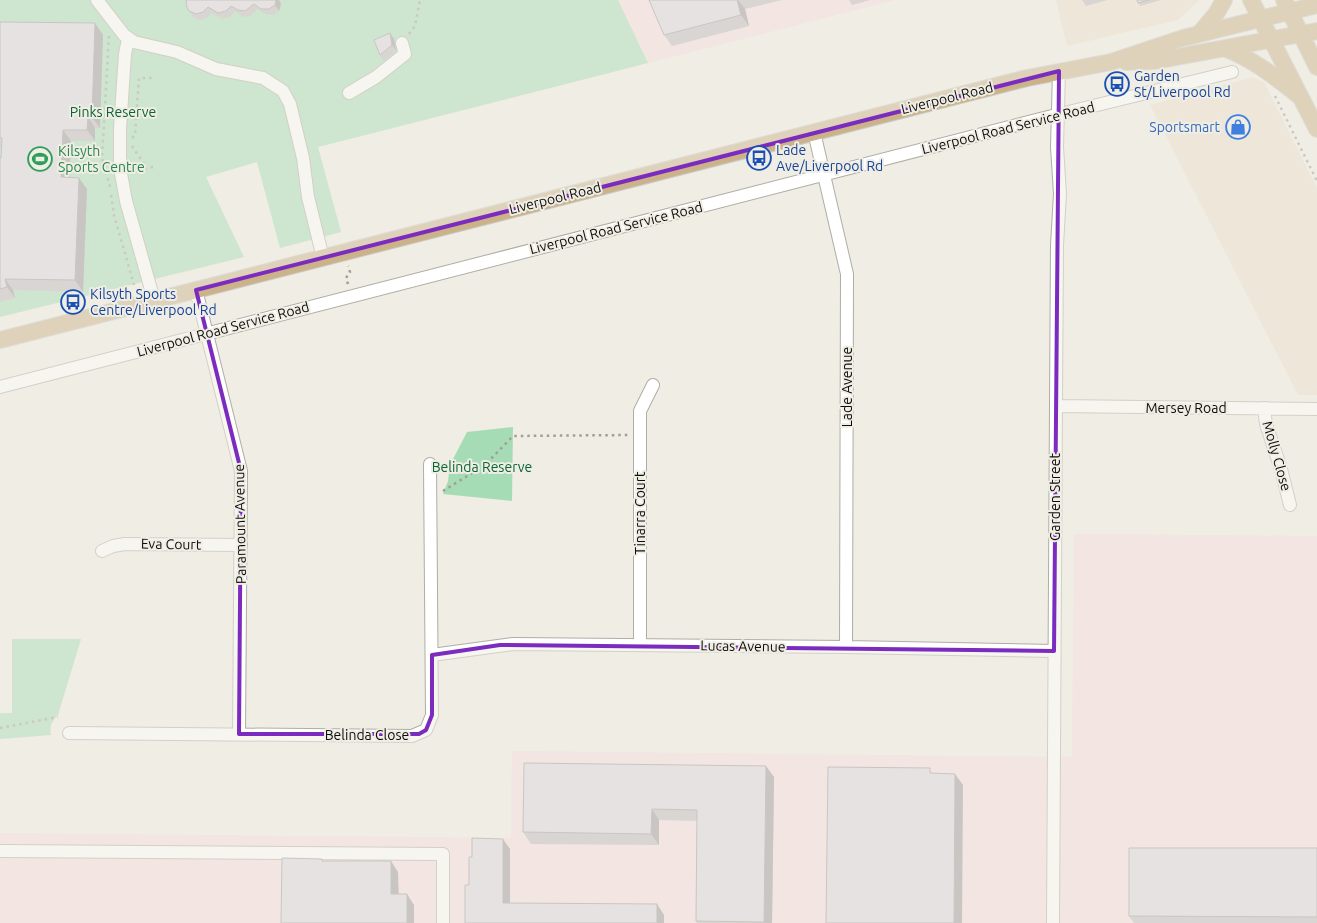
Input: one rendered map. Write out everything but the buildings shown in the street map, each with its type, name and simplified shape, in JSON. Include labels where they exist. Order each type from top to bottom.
[{"type":"main road","points":[[1199,34],[1216,14],[1224,0]]},
{"type":"main road","points":[[1251,0],[1317,129]]},
{"type":"main road","name":"Liverpool Road","points":[[0,340],[1027,78],[1111,62],[1199,34],[1260,18],[1287,6],[1317,4]]},
{"type":"main road","points":[[1287,6],[1317,67]]},
{"type":"main road","name":"Liverpool Road","points":[[1111,62],[1155,61],[1317,32]]},
{"type":"main road","points":[[1226,49],[1240,54],[1255,63],[1302,97]]},
{"type":"street","points":[[97,0],[128,39],[134,42],[176,52],[216,68],[264,78],[283,91],[290,104],[303,158],[308,197],[323,258]]},
{"type":"street","points":[[128,39],[125,54],[120,129],[120,168],[126,200],[154,300]]},
{"type":"street","points":[[348,93],[376,77],[405,54],[402,43]]},
{"type":"street","name":"Garden Street","points":[[1052,923],[1057,245],[1060,194],[1057,147],[1059,71]]},
{"type":"street","name":"Liverpool Road Service Road","points":[[0,388],[472,264],[1058,114],[1232,72]]},
{"type":"street","name":"Lade Avenue","points":[[814,132],[848,274],[846,647]]},
{"type":"street","name":"Paramount Avenue","points":[[196,290],[240,464],[239,734]]},
{"type":"street","name":"Tinarra Court","points":[[640,644],[640,411],[654,385]]},
{"type":"street","name":"Mersey Road","points":[[1056,406],[1317,408]]},
{"type":"street","name":"Molly Close","points":[[1264,408],[1266,424],[1281,468],[1290,505]]},
{"type":"street","name":"Belinda Close","points":[[69,733],[402,736],[419,734],[426,730],[432,716],[430,464]]},
{"type":"street","name":"Eva Court","points":[[102,551],[125,544],[241,545]]},
{"type":"street","name":"Lucas Avenue","points":[[432,654],[513,644],[640,644],[1054,651]]},
{"type":"street","points":[[0,851],[443,854],[443,923]]},
{"type":"path","points":[[402,43],[415,26],[420,0]]},
{"type":"path","points":[[1273,92],[1317,181]]},
{"type":"path","points":[[129,140],[144,164],[145,169],[153,167]]},
{"type":"path","points":[[443,491],[485,465],[512,436],[640,435]]},
{"type":"path","points":[[0,728],[58,717]]},
{"type":"highlighted area","points":[[1059,71],[1054,651],[500,645],[432,655],[432,715],[426,730],[419,734],[239,734],[241,471],[196,290]]},
{"type":"shaded area","points":[[618,0],[895,0],[648,63]]},
{"type":"shaded area","points":[[1056,0],[1199,0],[1178,20],[1067,46]]},
{"type":"shaded area","points":[[1253,77],[1264,82],[1317,188],[1317,395],[1298,395],[1150,105]]},
{"type":"shaded area","points":[[1074,534],[1317,536],[1317,923],[0,923],[0,833],[511,838],[512,751],[1072,757]]},
{"type":"green space","name":"Pinks Reserve","points":[[0,0],[618,0],[648,63],[318,147],[341,232],[280,248],[257,162],[206,177],[244,257],[0,317]]},
{"type":"green space","name":"Belinda Reserve","points":[[513,427],[512,501],[443,494],[448,481],[450,465],[467,432]]},
{"type":"green space","points":[[12,639],[81,639],[58,715],[50,729],[51,735],[0,739],[0,713],[12,713]]},
{"type":"place","name":"Garden St/Liverpool Rd","points":[[1117,84]]},
{"type":"place","name":"Sportsmart","points":[[1238,127]]},
{"type":"place","name":"Lade Ave/Liverpool Rd","points":[[759,158]]},
{"type":"place","name":"Kilsyth Sports Centre","points":[[40,159]]},
{"type":"place","name":"Kilsyth Sports Centre/Liverpool Rd","points":[[73,302]]}]
